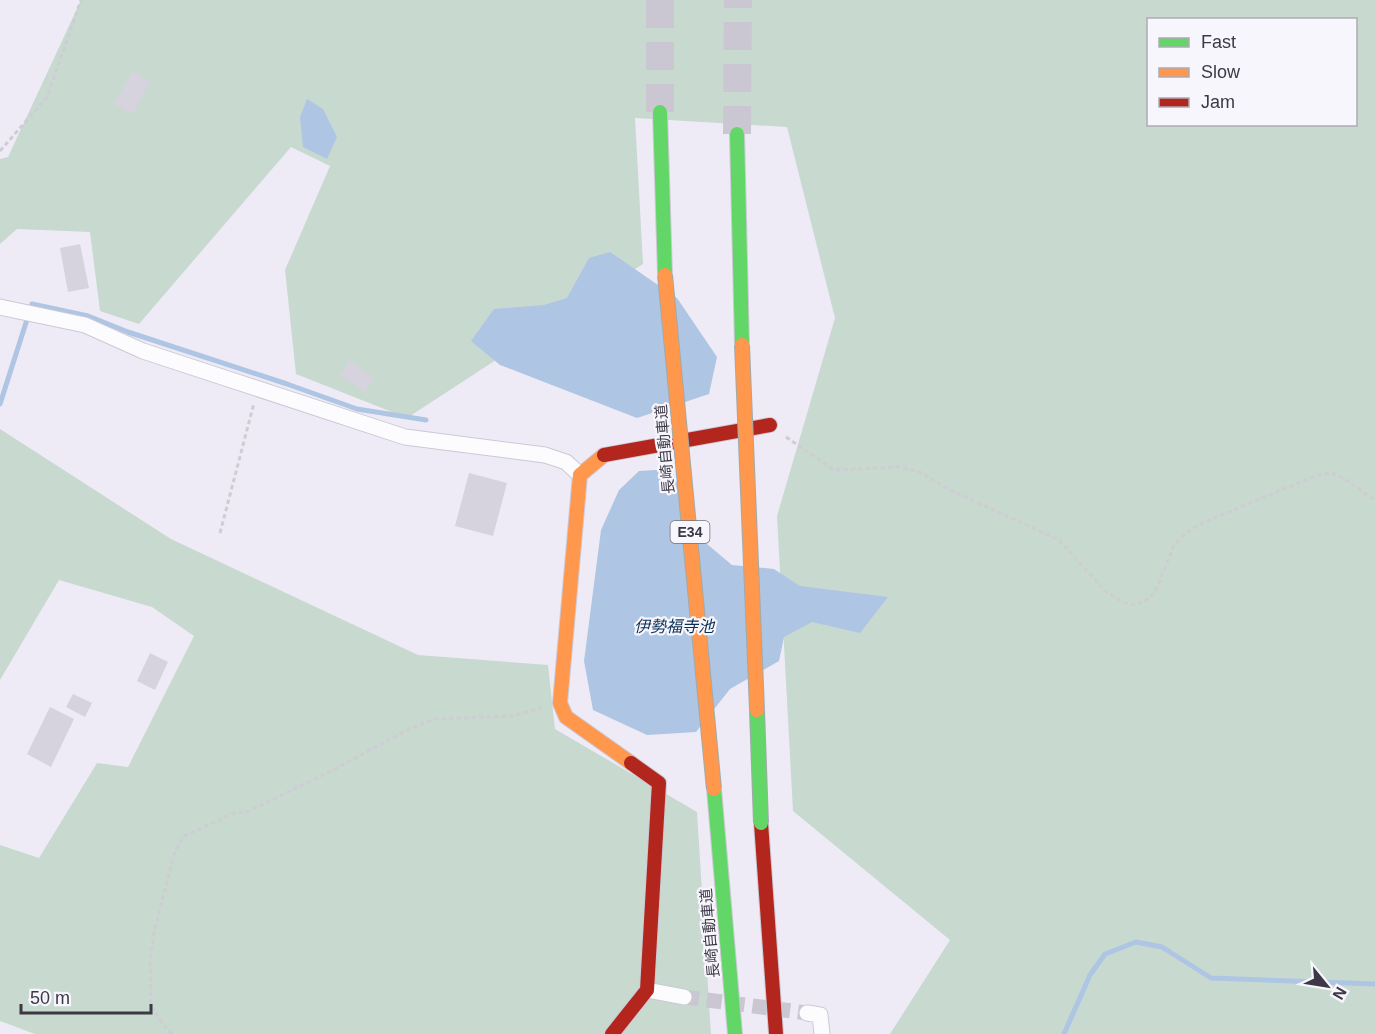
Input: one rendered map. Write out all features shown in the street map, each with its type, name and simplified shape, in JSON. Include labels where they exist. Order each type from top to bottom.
[{"type":"main road","name":"長崎自動車道","points":[[660,112],[665,275],[735,1034]]},
{"type":"main road","points":[[737,134],[742,345],[761,823],[776,1034]]},
{"type":"main road","points":[[612,1034],[647,990],[659,783],[566,717],[560,703],[580,476],[601,456],[770,425]]},
{"type":"street","points":[[0,307],[85,325],[143,351],[405,437],[545,455],[566,462],[580,476]]},
{"type":"street","points":[[647,990],[684,997]]},
{"type":"street","points":[[807,1013],[820,1015],[822,1034]]},
{"type":"path","points":[[0,151],[47,97],[81,0]]},
{"type":"path","points":[[219,533],[258,390]]},
{"type":"path","points":[[770,425],[834,470],[901,467],[920,472],[952,491],[1059,540],[1105,591],[1123,602],[1135,605],[1150,598],[1156,590],[1174,545],[1200,524],[1317,475],[1332,473],[1375,500]]},
{"type":"path","points":[[172,1034],[151,1005],[150,958],[155,928],[175,851],[184,836],[234,813],[247,812],[331,771],[411,728],[435,719],[513,716],[560,703]]},
{"type":"shaded area","points":[[81,0],[1375,0],[1375,1034],[890,1034],[950,940],[793,811],[777,516],[835,318],[787,127],[635,118],[643,264],[407,418],[296,374],[285,270],[330,166],[291,147],[139,324],[100,311],[90,232],[17,229],[0,244],[0,159],[8,157]]},
{"type":"shaded area","points":[[0,429],[171,539],[418,655],[548,665],[555,729],[697,812],[711,1034],[35,1034],[0,1021],[0,845],[39,858],[97,763],[128,767],[194,636],[152,607],[59,580],[0,680]]},
{"type":"water","points":[[307,99],[323,109],[337,137],[327,159],[303,147],[300,117]]},
{"type":"water","points":[[610,252],[677,298],[717,357],[709,394],[637,418],[500,365],[471,341],[494,309],[544,305],[567,298],[589,258]]},
{"type":"water","name":"伊勢福寺池","points":[[671,469],[701,539],[732,565],[774,569],[800,586],[888,597],[860,633],[812,622],[784,637],[779,661],[730,689],[696,732],[647,735],[593,710],[584,661],[601,530],[619,490],[639,471]]},
{"type":"building","points":[[133,71],[151,81],[132,114],[114,104]]},
{"type":"building","points":[[80,244],[89,288],[68,292],[60,248]]},
{"type":"building","points":[[349,361],[374,377],[365,392],[340,376]]},
{"type":"building","points":[[469,473],[507,483],[493,536],[455,526]]},
{"type":"building","points":[[150,653],[168,662],[155,690],[137,681]]},
{"type":"building","points":[[73,694],[92,703],[85,717],[66,707]]},
{"type":"building","points":[[50,707],[74,719],[51,767],[27,754]]},
{"type":"waterway","points":[[0,404],[32,304],[88,316],[128,332],[357,409],[426,420]]},
{"type":"waterway","points":[[1064,1034],[1090,975],[1105,954],[1136,942],[1162,947],[1211,978],[1375,984]]},
{"type":"tunnel","points":[[660,0],[660,112]]},
{"type":"tunnel","points":[[737,134],[738,0]]},
{"type":"tunnel","points":[[684,997],[807,1013]]},
{"type":"traffic: fast","points":[[660,112],[665,275]]},
{"type":"traffic: fast","points":[[737,134],[742,345]]},
{"type":"traffic: fast","points":[[757,710],[761,823]]},
{"type":"traffic: fast","points":[[714,789],[735,1034]]},
{"type":"traffic: slow","points":[[665,275],[714,789]]},
{"type":"traffic: slow","points":[[742,345],[757,710]]},
{"type":"traffic: slow","points":[[604,455],[580,475],[560,703],[566,717],[631,763]]},
{"type":"traffic: jam","points":[[604,455],[770,425]]},
{"type":"traffic: jam","points":[[612,1034],[647,990],[659,783],[631,763]]},
{"type":"traffic: jam","points":[[761,823],[776,1034]]}]
